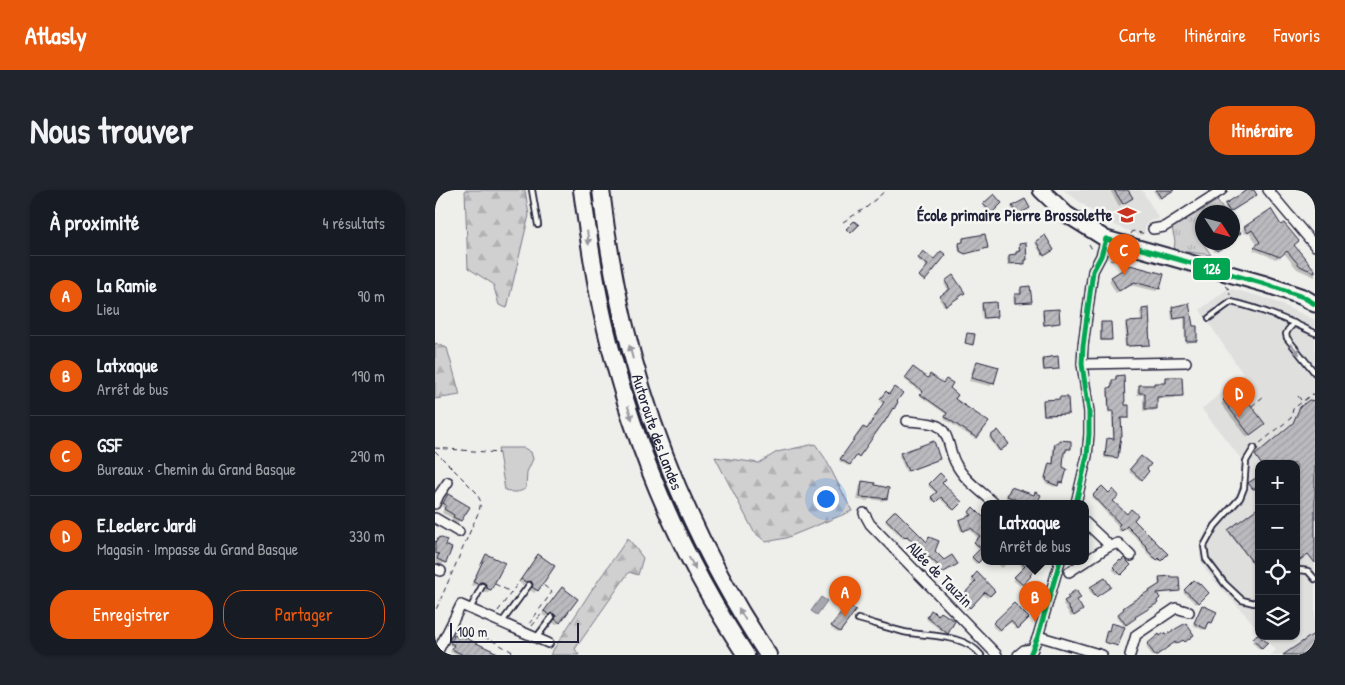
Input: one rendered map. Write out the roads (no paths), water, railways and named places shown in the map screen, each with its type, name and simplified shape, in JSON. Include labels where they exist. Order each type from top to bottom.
[{"type":"highway","name":"Autoroute des Landes","points":[[582,190],[590,253],[602,313],[615,367],[647,462],[666,509],[687,553],[710,596],[746,655]]},
{"type":"highway","name":"Autoroute des Landes","points":[[601,190],[613,274],[623,323],[657,435],[688,512],[710,557],[767,655]]},
{"type":"main road","points":[[1041,190],[1066,214],[1105,239],[1265,284],[1303,297],[1315,304]]},
{"type":"street","points":[[1153,229],[1164,227],[1222,190]]},
{"type":"street","points":[[1268,190],[1315,246]]},
{"type":"street","points":[[1077,500],[1087,456],[1089,434],[1089,412],[1082,364],[1083,346],[1093,271],[1101,256],[1105,239]]},
{"type":"street","points":[[1082,364],[1186,362]]},
{"type":"street","points":[[907,420],[933,423],[939,426],[946,437],[955,464],[967,479],[990,500]]},
{"type":"street","points":[[435,504],[448,482]]},
{"type":"street","name":"Allée de Tauzin","points":[[864,513],[870,524],[997,655]]},
{"type":"street","points":[[435,518],[459,532]]},
{"type":"street","points":[[1089,526],[1106,542],[1108,547]]},
{"type":"street","points":[[1089,559],[1118,543],[1131,556]]},
{"type":"street","points":[[1018,655],[1024,650],[1032,652],[1059,565]]},
{"type":"street","points":[[1069,572],[1080,565]]},
{"type":"street","points":[[436,655],[461,605],[548,643]]},
{"type":"street","points":[[1130,655],[1136,635],[1176,608],[1189,612]]},
{"type":"street","points":[[1038,636],[1102,655]]},
{"type":"lane","points":[[532,190],[538,225]]},
{"type":"lane","points":[[1209,318],[1231,302],[1294,323],[1315,333]]},
{"type":"lane","points":[[1294,323],[1287,330],[1287,338],[1315,373]]},
{"type":"lane","points":[[1254,448],[1246,461],[1244,488],[1240,498],[1215,526],[1204,546],[1205,559],[1225,584],[1242,600],[1255,602]]},
{"type":"lane","points":[[1300,570],[1308,571],[1315,579]]},
{"type":"lane","points":[[502,623],[529,585]]},
{"type":"lane","points":[[470,609],[482,586]]},
{"type":"lane","points":[[536,638],[552,617]]},
{"type":"lane","points":[[857,619],[903,632],[950,638],[968,643],[977,649],[981,655]]},
{"type":"place","name":"École primaire Pierre Brossolette","points":[[1127,215]]},
{"type":"place","name":"GSF","points":[[1124,275]]},
{"type":"place","name":"E.Leclerc Jardi","points":[[1239,418]]},
{"type":"place","name":"La Ramie","points":[[845,617]]},
{"type":"place","name":"Latxaque","points":[[1035,622]]}]
